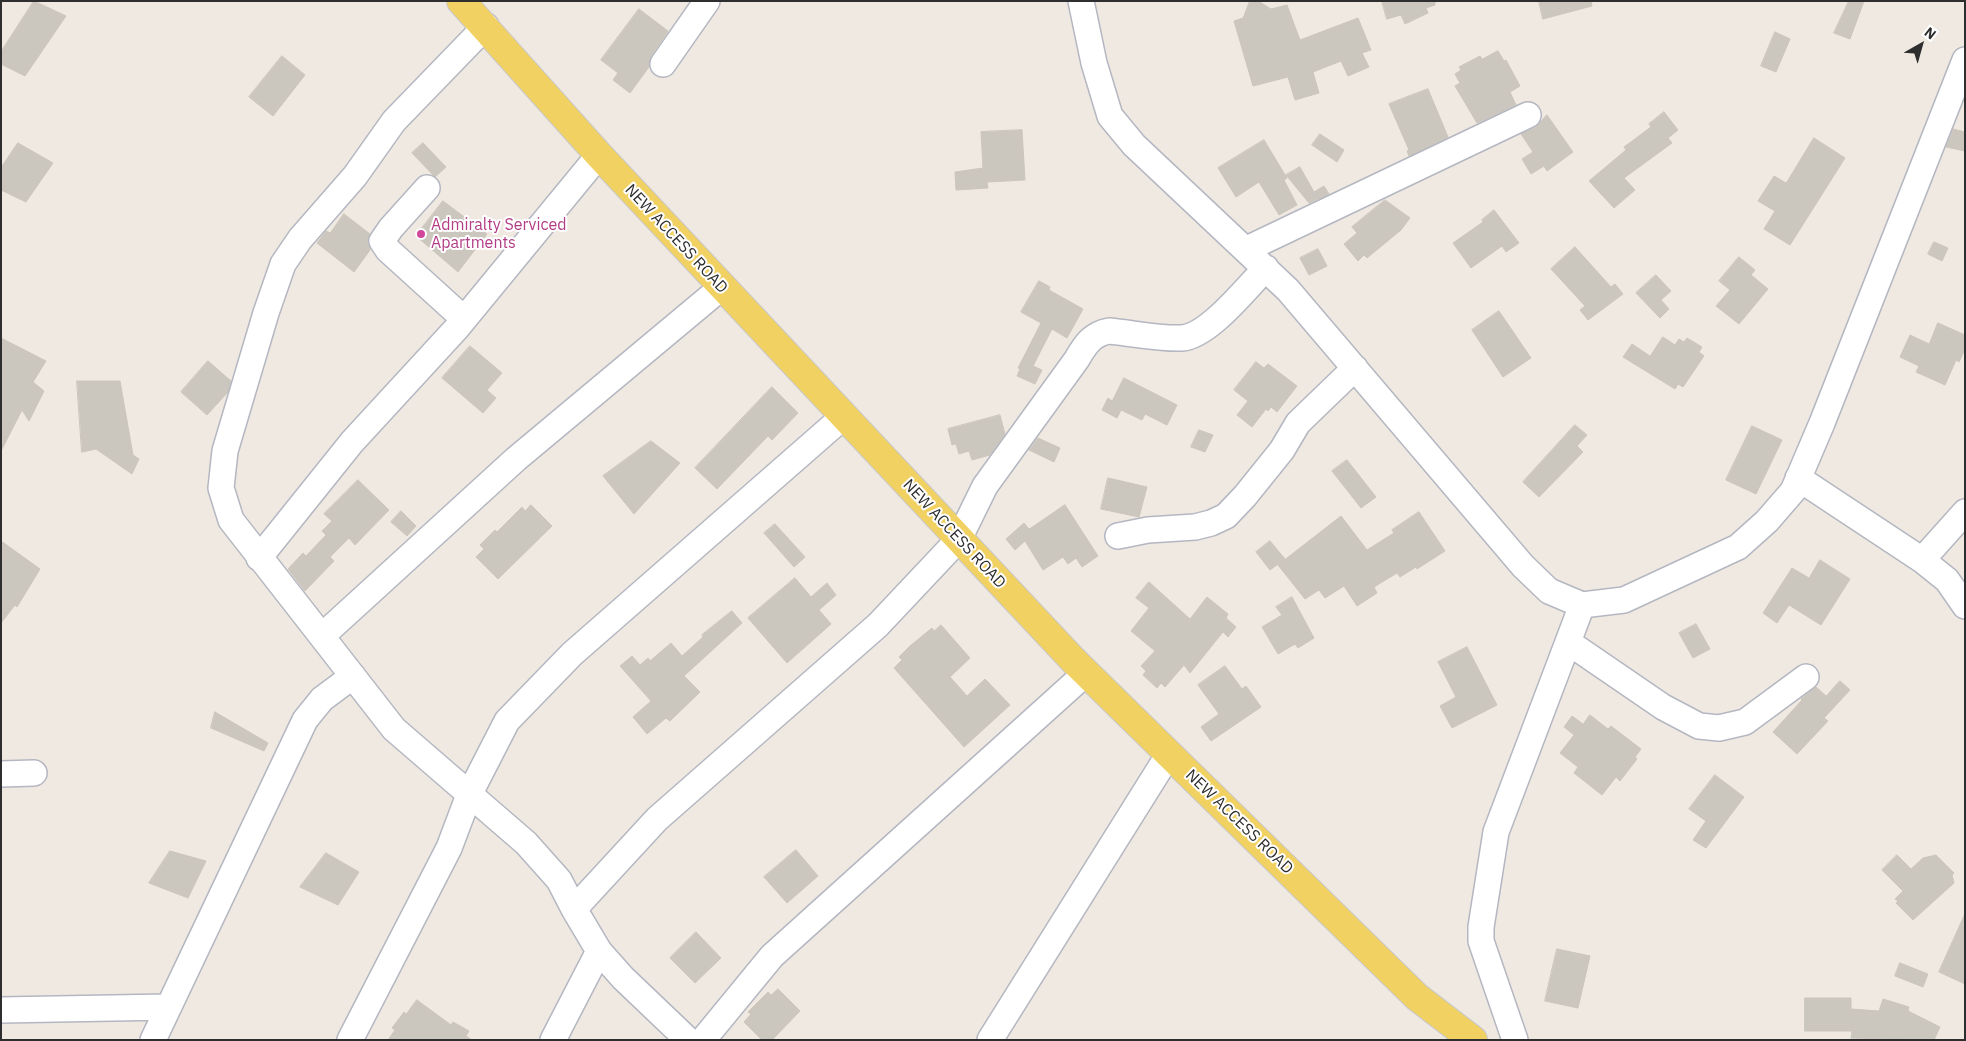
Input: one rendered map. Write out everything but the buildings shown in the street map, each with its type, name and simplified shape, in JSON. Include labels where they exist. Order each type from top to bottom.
[{"type":"main road","name":"NEW ACCESS ROAD","points":[[461,1],[486,26],[599,155],[843,417],[1086,673],[1417,997],[1472,1040]]},
{"type":"street","points":[[663,64],[707,1]]},
{"type":"street","points":[[1080,1],[1094,63],[1110,116],[1134,145],[1266,268],[1355,368],[1523,566],[1549,590],[1582,605],[1624,600],[1738,547],[1767,520],[1792,491],[1826,414],[1965,60]]},
{"type":"street","points":[[486,26],[394,121],[356,176],[300,239],[283,264],[225,451],[221,488],[231,520],[394,729],[526,843],[559,880],[599,952],[623,978],[688,1040]]},
{"type":"street","points":[[1247,249],[1528,115]]},
{"type":"street","points":[[259,558],[352,442],[464,320],[599,155]]},
{"type":"street","points":[[427,188],[391,228],[382,241],[388,250],[464,320]]},
{"type":"street","points":[[574,909],[657,819],[871,631],[959,539],[985,486],[1077,359],[1087,342],[1098,333],[1109,331],[1182,338],[1194,334],[1207,327],[1266,268]]},
{"type":"street","points":[[322,636],[516,459],[722,287]]},
{"type":"street","points":[[1118,536],[1148,530],[1194,527],[1212,523],[1226,516],[1245,496],[1282,450],[1298,423],[1355,368]]},
{"type":"street","points":[[350,1040],[449,848],[469,795],[507,721],[543,681],[693,546],[843,417]]},
{"type":"street","points":[[1798,478],[1922,560],[1947,580],[1965,606]]},
{"type":"street","points":[[1922,560],[1965,512]]},
{"type":"street","points":[[1515,1040],[1481,941],[1481,927],[1496,832],[1582,605]]},
{"type":"street","points":[[1568,642],[1663,707],[1699,726],[1719,728],[1745,722],[1806,677]]},
{"type":"street","points":[[703,1040],[772,956],[1086,673]]},
{"type":"street","points":[[153,1040],[305,720],[322,698],[354,676]]},
{"type":"street","points":[[990,1040],[1170,754]]},
{"type":"street","points":[[1,774],[34,773]]},
{"type":"street","points":[[553,1040],[599,952]]},
{"type":"street","points":[[1,1010],[168,1007]]},
{"type":"place","name":"Admiralty Serviced Apartments","points":[[421,234]]}]
